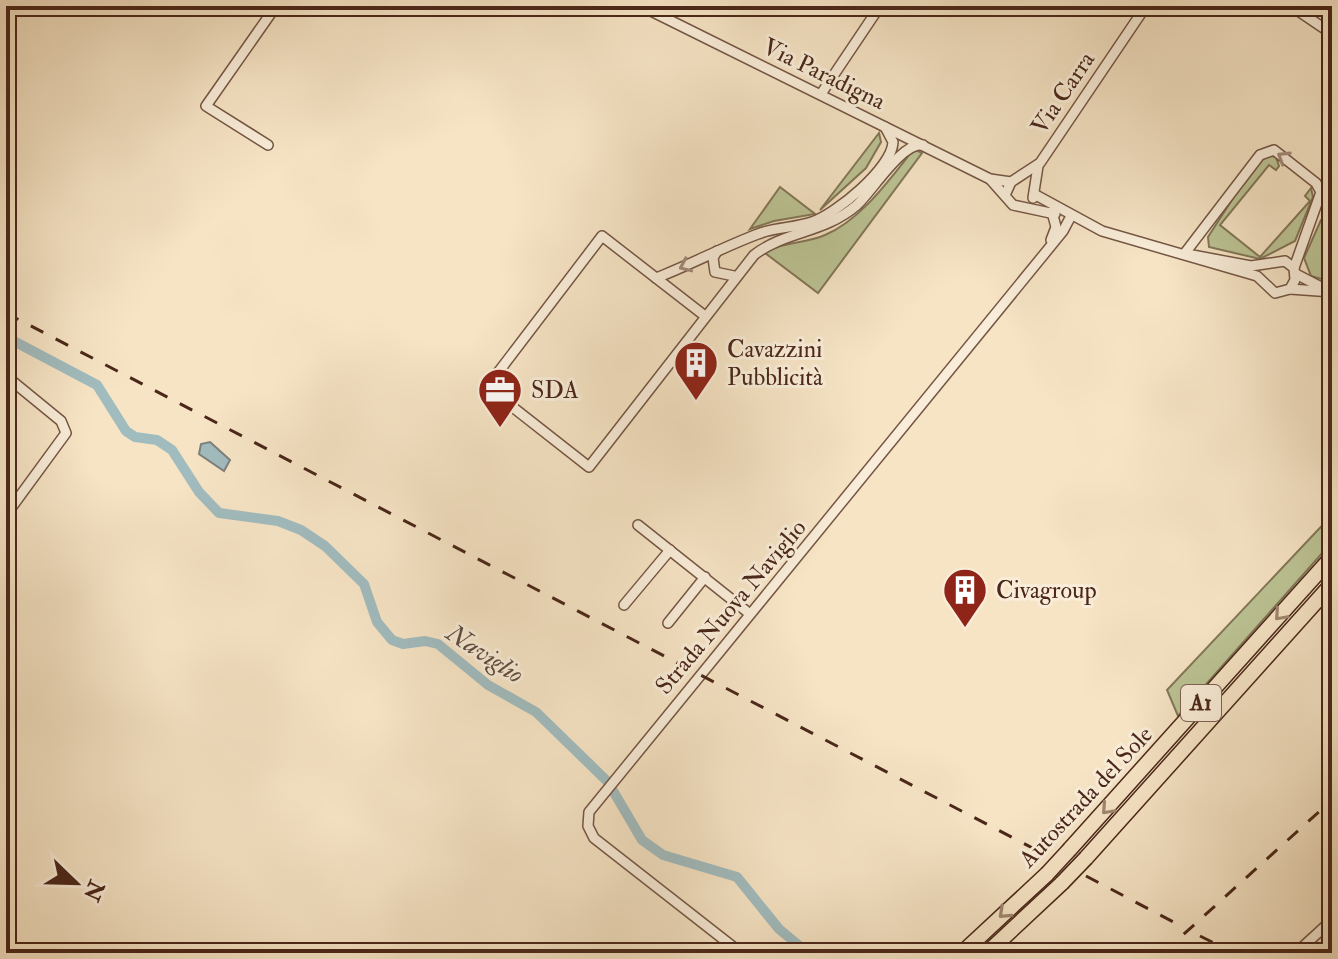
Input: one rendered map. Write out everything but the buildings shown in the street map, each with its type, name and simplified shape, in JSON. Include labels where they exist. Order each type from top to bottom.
[{"type":"highway","name":"Autostrada del Sole","points":[[962,953],[1047,874],[1332,557]]},
{"type":"highway","name":"Autostrada del Sole","points":[[987,953],[1086,858],[1332,584]]},
{"type":"street","points":[[268,145],[206,106],[276,6]]},
{"type":"street","name":"Via Paradigna","points":[[641,6],[990,179]]},
{"type":"street","points":[[821,94],[880,6]]},
{"type":"street","name":"Via Carra","points":[[1015,180],[1040,163],[1146,6]]},
{"type":"street","points":[[1291,6],[1325,29]]},
{"type":"street","points":[[656,278],[765,231],[809,223],[838,208],[889,155],[893,142],[882,125]]},
{"type":"street","points":[[705,316],[602,236],[487,387],[589,467],[705,316],[734,276],[774,240],[816,231],[848,212],[904,151],[923,145]]},
{"type":"street","points":[[1186,254],[1260,155],[1274,150],[1316,183],[1321,192],[1290,289]]},
{"type":"street","name":"Via Carra","points":[[1034,192],[1040,163]]},
{"type":"street","points":[[990,179],[1029,182],[1034,192],[1083,223],[1257,276],[1275,293],[1290,289],[1332,291]]},
{"type":"street","points":[[990,179],[1006,193],[1013,205],[1027,205],[1071,217]]},
{"type":"street","points":[[1006,193],[1015,180]]},
{"type":"street","points":[[1027,205],[1034,192]]},
{"type":"street","name":"Strada Nuova Naviglio","points":[[1039,261],[1055,232],[1052,212]]},
{"type":"street","name":"Strada Nuova Naviglio","points":[[741,953],[594,838],[588,826],[589,812],[1039,261],[1071,217]]},
{"type":"street","points":[[717,251],[713,258],[715,272],[725,277],[734,276]]},
{"type":"street","points":[[1186,254],[1251,266],[1285,261],[1295,271],[1332,291]]},
{"type":"street","points":[[1264,284],[1262,273],[1269,263]]},
{"type":"street","points":[[6,376],[58,418],[66,431],[60,445],[6,515]]},
{"type":"street","points":[[638,525],[750,614]]},
{"type":"street","points":[[624,605],[670,550]]},
{"type":"street","points":[[668,623],[705,577]]},
{"type":"street","points":[[1296,953],[1332,920]]},
{"type":"green space","points":[[879,133],[881,142],[866,168],[820,210]]},
{"type":"green space","points":[[914,149],[922,153],[818,293],[765,253],[780,246],[817,238],[851,219],[874,198]]},
{"type":"green space","points":[[1268,155],[1276,157],[1279,166],[1276,170],[1269,165],[1220,225],[1260,257],[1310,201],[1305,196],[1311,188],[1313,197],[1295,241],[1260,259],[1209,247],[1208,237],[1257,161]]},
{"type":"green space","points":[[780,187],[815,214],[750,229]]},
{"type":"green space","points":[[1332,213],[1332,282],[1311,276],[1304,258],[1321,220]]},
{"type":"green space","points":[[1332,515],[1332,542],[1178,716],[1167,690]]},
{"type":"water","points":[[210,442],[230,460],[224,471],[199,454],[201,444]]},
{"type":"waterway","name":"Naviglio","points":[[6,337],[97,385],[126,431],[135,437],[157,440],[172,450],[199,492],[219,513],[278,521],[301,530],[325,546],[364,584],[377,622],[392,640],[403,644],[425,641],[438,644],[488,685],[536,712],[608,782]]},
{"type":"waterway","name":"Naviglio","points":[[612,789],[642,840],[663,855],[737,877],[779,929],[808,953]]},
{"type":"railway","points":[[6,313],[1046,855]]},
{"type":"railway","points":[[1163,953],[1332,800]]},
{"type":"railway","points":[[1086,876],[1183,927]]},
{"type":"railway","points":[[1200,936],[1234,953]]},
{"type":"place","name":"Cavazzini Pubblicità","points":[[696,402]]},
{"type":"place","name":"SDA","points":[[500,429]]},
{"type":"place","name":"Civagroup","points":[[965,629]]}]
